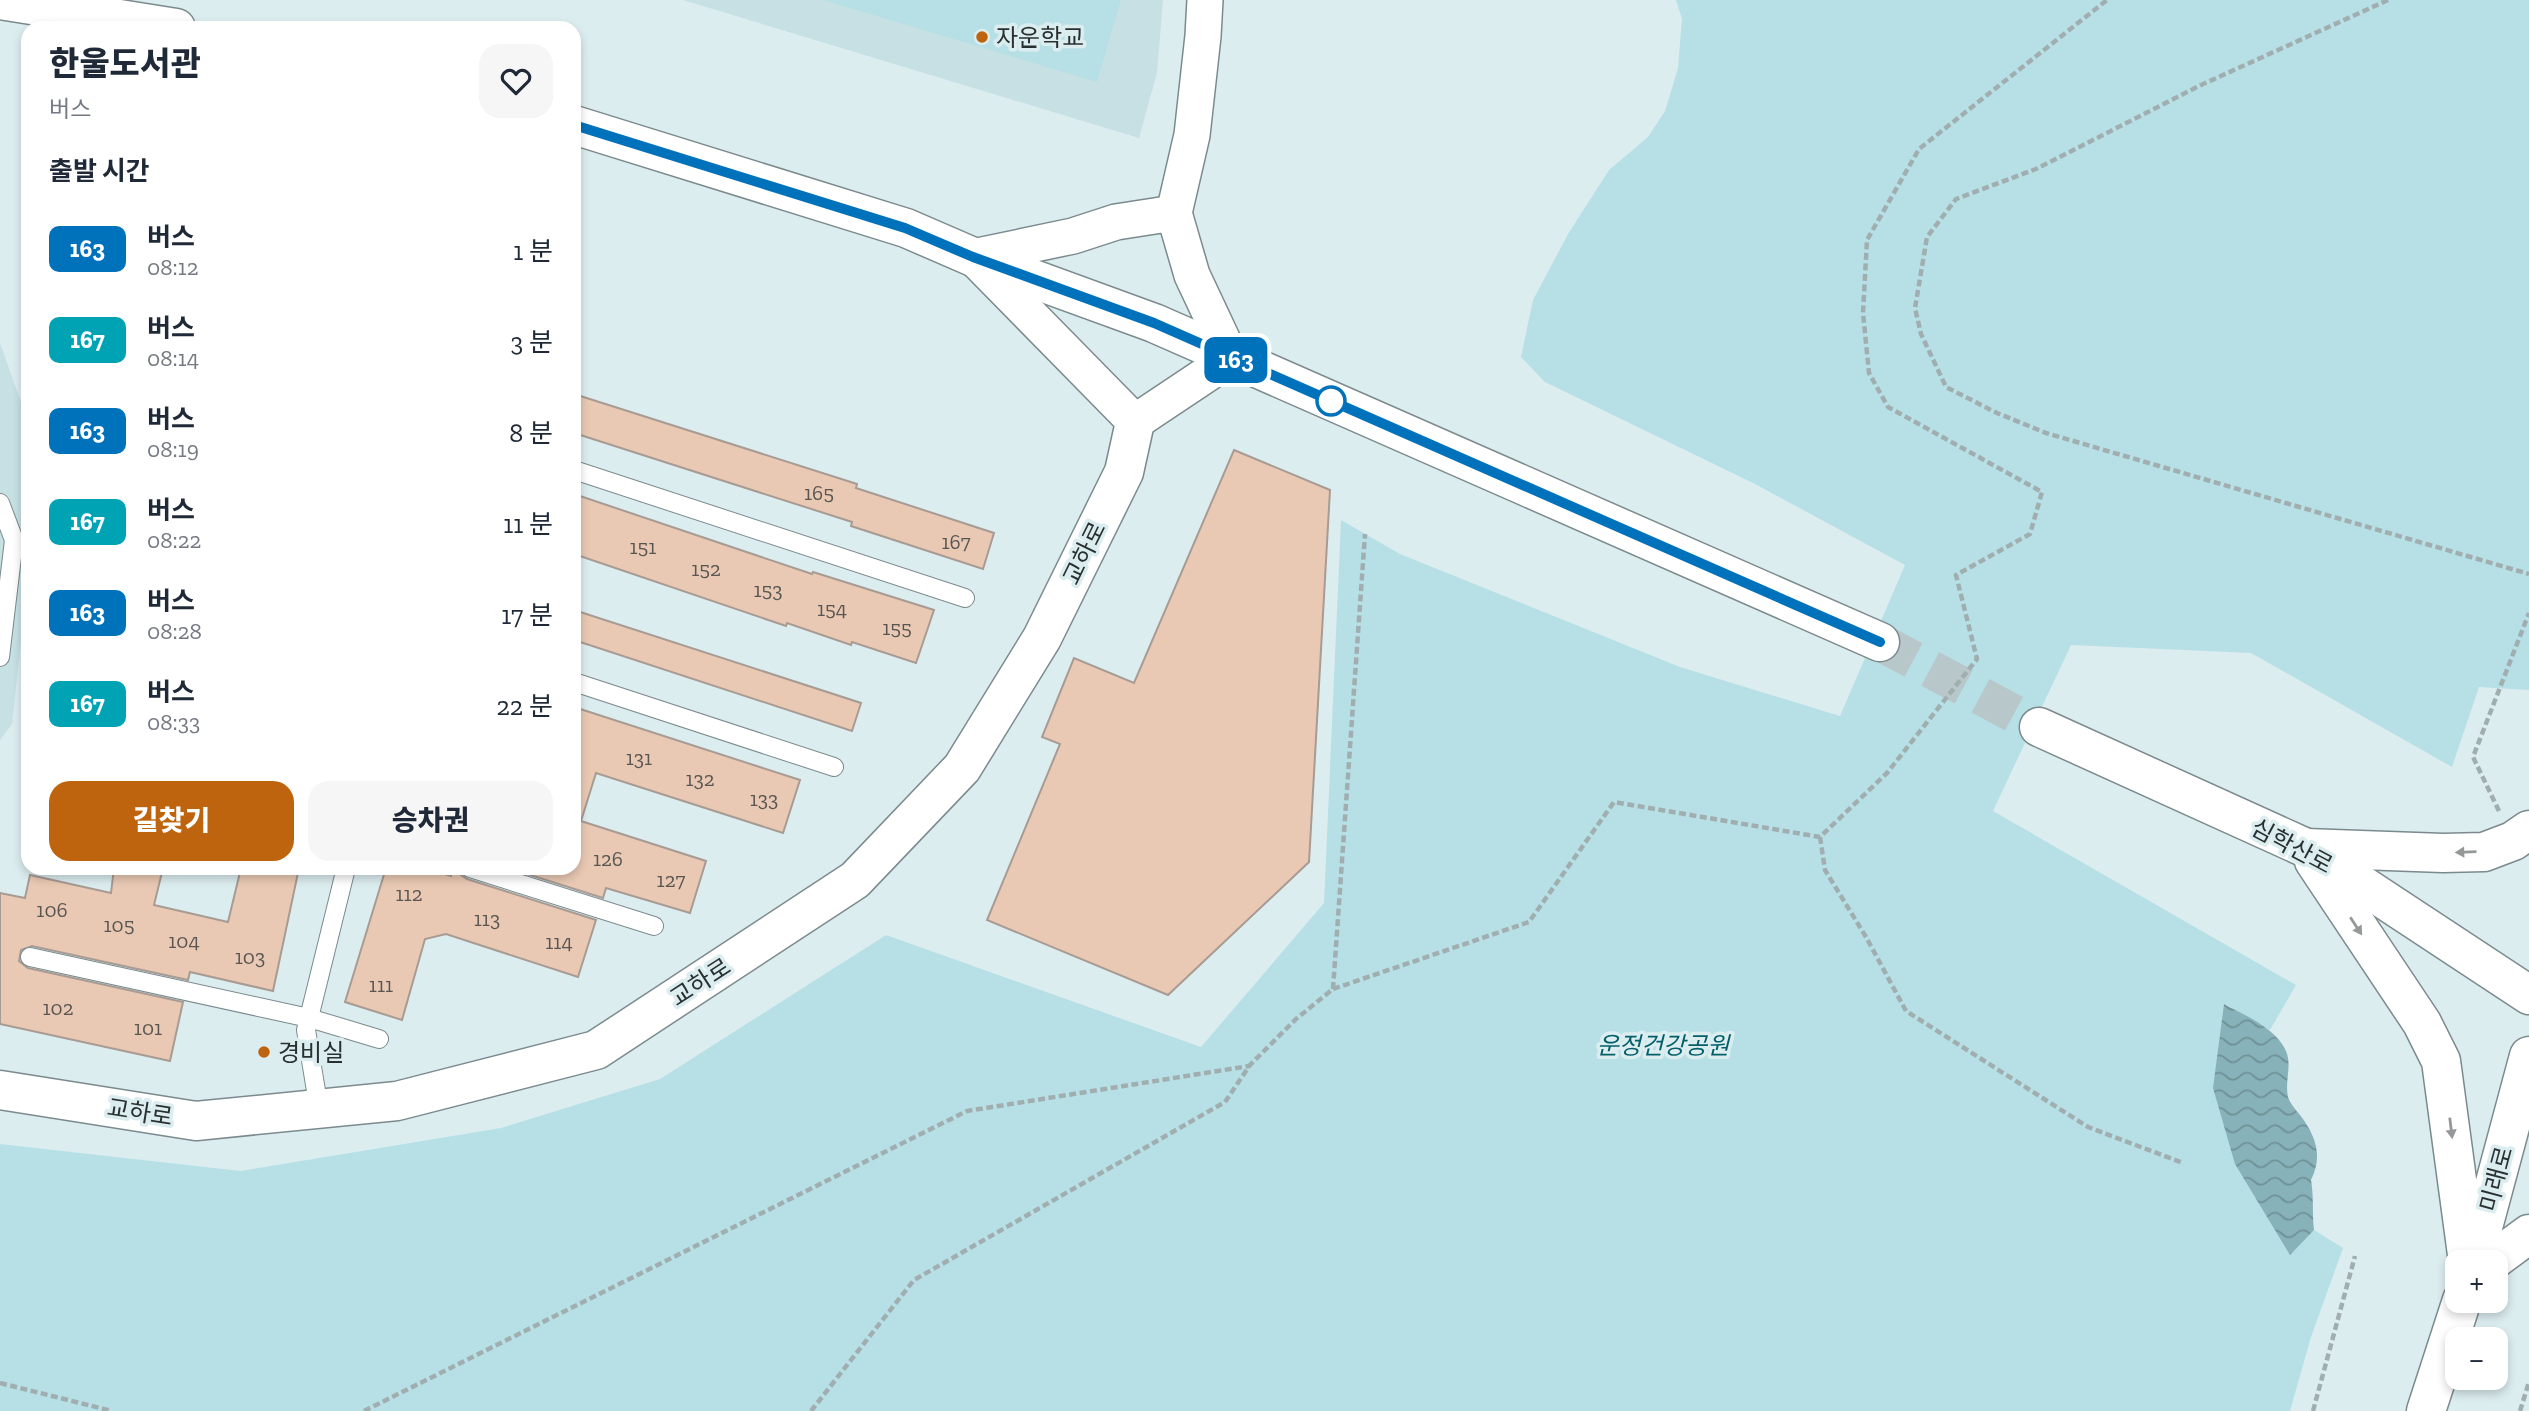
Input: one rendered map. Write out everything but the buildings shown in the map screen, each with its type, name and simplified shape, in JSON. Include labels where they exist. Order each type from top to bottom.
[{"type":"street","points":[[0,0],[132,21]]},
{"type":"street","points":[[1205,0],[1192,135],[1174,213],[1192,275],[1231,358]]},
{"type":"street","points":[[581,127],[905,228],[973,257],[1154,323],[1880,642]]},
{"type":"street","points":[[973,257],[1073,236],[1116,222],[1174,213]]},
{"type":"street","points":[[973,257],[1135,422],[1231,358]]},
{"type":"street","name":"교하로","points":[[0,1090],[196,1121],[397,1101],[596,1050],[855,880],[962,768],[1042,638],[1124,471],[1135,422]]},
{"type":"street","name":"심학산로","points":[[2039,727],[2306,848],[2529,995]]},
{"type":"street","points":[[2306,848],[2484,852],[2521,835]]},
{"type":"street","points":[[2306,848],[2422,1023],[2441,1061],[2466,1250]]},
{"type":"street","name":"미래로","points":[[2477,1250],[2529,1056]]},
{"type":"street","points":[[2507,1250],[2529,1234]]},
{"type":"street","points":[[2426,1411],[2458,1313]]},
{"type":"lane","points":[[581,472],[965,598]]},
{"type":"lane","points":[[0,503],[14,540],[0,657]]},
{"type":"lane","points":[[581,684],[834,767]]},
{"type":"lane","points":[[319,1109],[306,1030],[344,875]]},
{"type":"lane","points":[[492,875],[654,926]]},
{"type":"lane","points":[[30,957],[309,1018],[379,1039]]},
{"type":"path","points":[[1820,837],[1887,773],[1977,659],[1956,575],[2030,534],[2042,492],[1888,407],[1869,373],[1863,313],[1867,240],[1919,149],[2107,0]]},
{"type":"path","points":[[2388,0],[2201,85],[2036,169],[1956,199],[1927,237],[1916,309],[1921,334],[1946,387],[1997,413],[2046,433],[2529,574]]},
{"type":"path","points":[[1333,989],[1365,534]]},
{"type":"path","points":[[2521,835],[2473,757],[2529,613]]},
{"type":"path","points":[[811,1411],[914,1280],[1225,1102],[1250,1065],[1296,1019],[1333,989],[1530,922],[1614,802],[1820,837]]},
{"type":"path","points":[[1820,837],[1825,870],[1866,937],[1906,1012],[2088,1127],[2183,1163]]},
{"type":"path","points":[[364,1411],[967,1111],[1250,1065]]},
{"type":"path","points":[[2313,1411],[2355,1256]]},
{"type":"path","points":[[2521,1411],[2529,1382]]},
{"type":"path","points":[[0,1383],[113,1411]]},
{"type":"shaded area","name":"자운학교","points":[[683,0],[1163,0],[1157,73],[1139,138]]},
{"type":"shaded area","points":[[0,343],[21,402],[21,641],[12,724],[0,740]]},
{"type":"green space","points":[[823,0],[1121,0],[1097,82]]},
{"type":"green space","name":"운정건강공원","points":[[1676,0],[2529,0],[2529,690],[2479,687],[2452,767],[2251,653],[2071,645],[1993,811],[2296,985],[2270,1030],[2225,1004],[2290,1254],[2314,1230],[2343,1248],[2311,1337],[2290,1411],[0,1411],[0,1144],[241,1171],[501,1128],[660,1079],[886,935],[1201,1047],[1324,903],[1341,520],[1400,554],[1680,667],[1840,716],[1905,565],[1755,484],[1545,382],[1521,357],[1533,300],[1568,234],[1609,170],[1648,137],[1665,111],[1678,68],[1682,19]]},
{"type":"water","points":[[2224,1004],[2263,1026],[2282,1044],[2289,1064],[2288,1097],[2314,1138],[2317,1163],[2311,1180],[2314,1230],[2290,1255],[2235,1164],[2213,1088]]},
{"type":"tunnel","points":[[1880,642],[2039,727]]},
{"type":"bus line","name":"163","points":[[581,127],[905,228],[973,257],[1154,323],[1880,642]]},
{"type":"place","name":"자운학교","points":[[982,37]]},
{"type":"place","name":"경비실","points":[[264,1052]]}]
